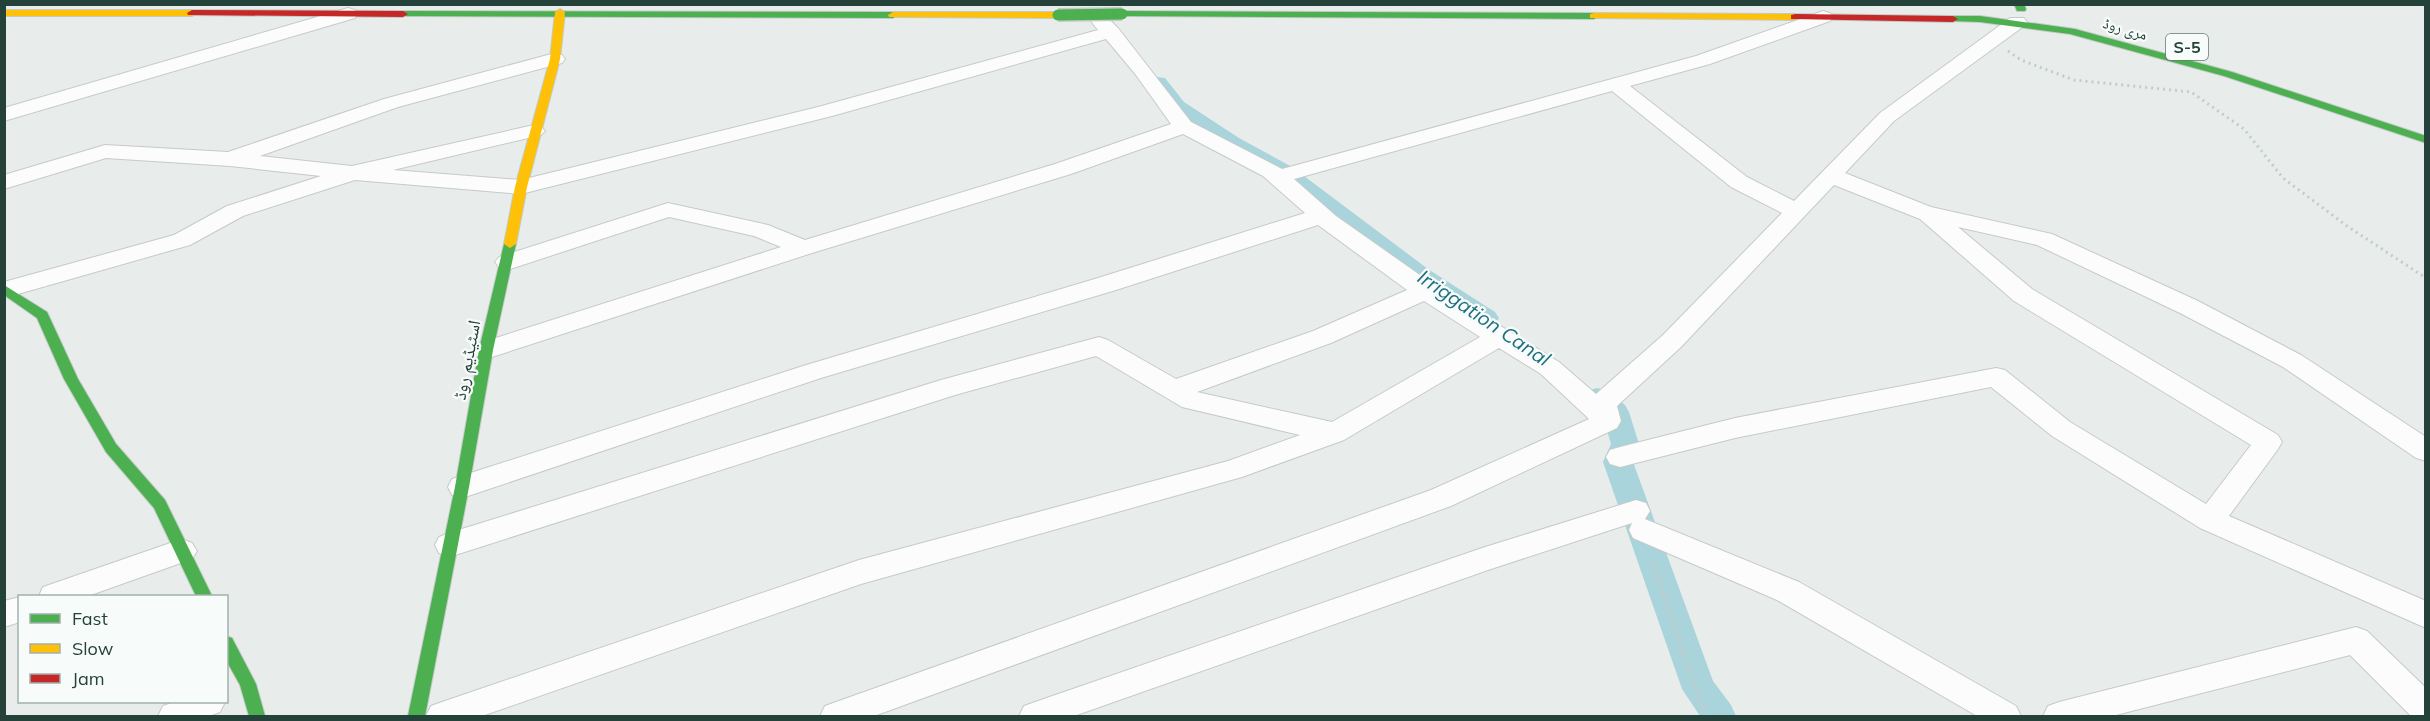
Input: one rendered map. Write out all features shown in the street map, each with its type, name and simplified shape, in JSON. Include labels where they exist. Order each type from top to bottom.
[{"type":"main road","name":"مری روڈ","points":[[1970,5],[2026,12],[2130,32]]},
{"type":"main road","name":"مری روڈ","points":[[4,13],[324,9],[348,14],[756,9],[1058,15],[1117,23],[1823,17],[1980,19],[2026,12],[2071,31],[2228,74],[2426,140]]},
{"type":"main road","name":"اسٹیڈیم روڈ","points":[[416,717],[462,487],[486,350],[534,131],[555,59],[560,12]]},
{"type":"main road","points":[[5,289],[42,315],[71,380],[111,448],[160,504],[203,595]]},
{"type":"main road","points":[[228,651],[237,689],[257,717]]},
{"type":"street","points":[[1085,4],[1117,23],[1184,126],[1277,177],[1321,216],[1425,291],[1550,368],[1608,421]]},
{"type":"street","points":[[1608,421],[1603,403],[1672,341],[1887,117],[1992,41],[2026,12]]},
{"type":"street","points":[[4,115],[348,14]]},
{"type":"street","points":[[1277,177],[1703,60],[1823,17]]},
{"type":"street","points":[[4,182],[105,151],[230,159],[352,173],[521,187],[825,112],[1117,23]]},
{"type":"street","points":[[230,159],[391,103],[555,59]]},
{"type":"street","points":[[1615,84],[1738,182],[1798,212]]},
{"type":"street","points":[[486,350],[804,248],[1063,169],[1184,126]]},
{"type":"street","points":[[5,289],[182,240],[235,211],[352,173],[534,131]]},
{"type":"street","points":[[1832,176],[1928,214],[2044,239],[2189,306],[2292,361],[2426,451]]},
{"type":"street","points":[[507,262],[668,210],[760,230],[804,248]]},
{"type":"street","points":[[1928,214],[2023,295],[2268,442],[2210,520]]},
{"type":"street","points":[[462,487],[812,372],[1107,284],[1321,216]]},
{"type":"street","points":[[1174,390],[1322,337],[1425,291]]},
{"type":"street","points":[[442,717],[859,572],[1232,470],[1335,434],[1499,337]]},
{"type":"street","points":[[449,545],[950,387],[1099,346],[1191,400],[1335,434]]},
{"type":"street","points":[[1620,457],[1736,428],[1996,377],[2061,429],[2210,520],[2426,615]]},
{"type":"street","points":[[836,717],[1441,498],[1608,421]]},
{"type":"street","points":[[1035,717],[1471,564],[1639,520],[1788,591],[2005,717]]},
{"type":"street","points":[[60,595],[182,551]]},
{"type":"street","points":[[2059,717],[2356,640],[2426,710]]},
{"type":"street","points":[[174,717],[207,703]]},
{"type":"path","points":[[1992,41],[2021,60],[2074,80],[2191,92],[2244,129],[2283,178],[2347,226],[2426,278]]},
{"type":"path","points":[[1639,520],[1706,717]]},
{"type":"waterway","name":"Irriggation Canal","points":[[1157,83],[1176,107],[1231,143],[1284,172],[1419,275],[1486,318]]},
{"type":"waterway","name":"Irriggation Canal","points":[[1597,398],[1615,412],[1625,444],[1618,462],[1699,689],[1719,716]]},
{"type":"traffic: fast","points":[[2019,4],[2021,9]]},
{"type":"traffic: fast","points":[[403,14],[893,15]]},
{"type":"traffic: fast","points":[[1122,14],[1594,16]]},
{"type":"traffic: fast","points":[[1058,15],[1122,14]]},
{"type":"traffic: fast","points":[[1953,19],[1980,19],[2071,31],[2228,74],[2426,140]]},
{"type":"traffic: fast","points":[[416,716],[462,487],[486,350],[510,244]]},
{"type":"traffic: fast","points":[[4,289],[42,315],[71,379],[111,448],[160,504],[204,595]]},
{"type":"traffic: fast","points":[[228,647],[248,684],[257,716]]},
{"type":"traffic: slow","points":[[510,244],[521,187],[555,59],[560,12]]},
{"type":"traffic: slow","points":[[4,13],[192,13]]},
{"type":"traffic: slow","points":[[893,15],[1058,15]]},
{"type":"traffic: slow","points":[[1594,16],[1795,17]]},
{"type":"traffic: jam","points":[[192,13],[403,14]]},
{"type":"traffic: jam","points":[[1795,17],[1953,19]]}]
